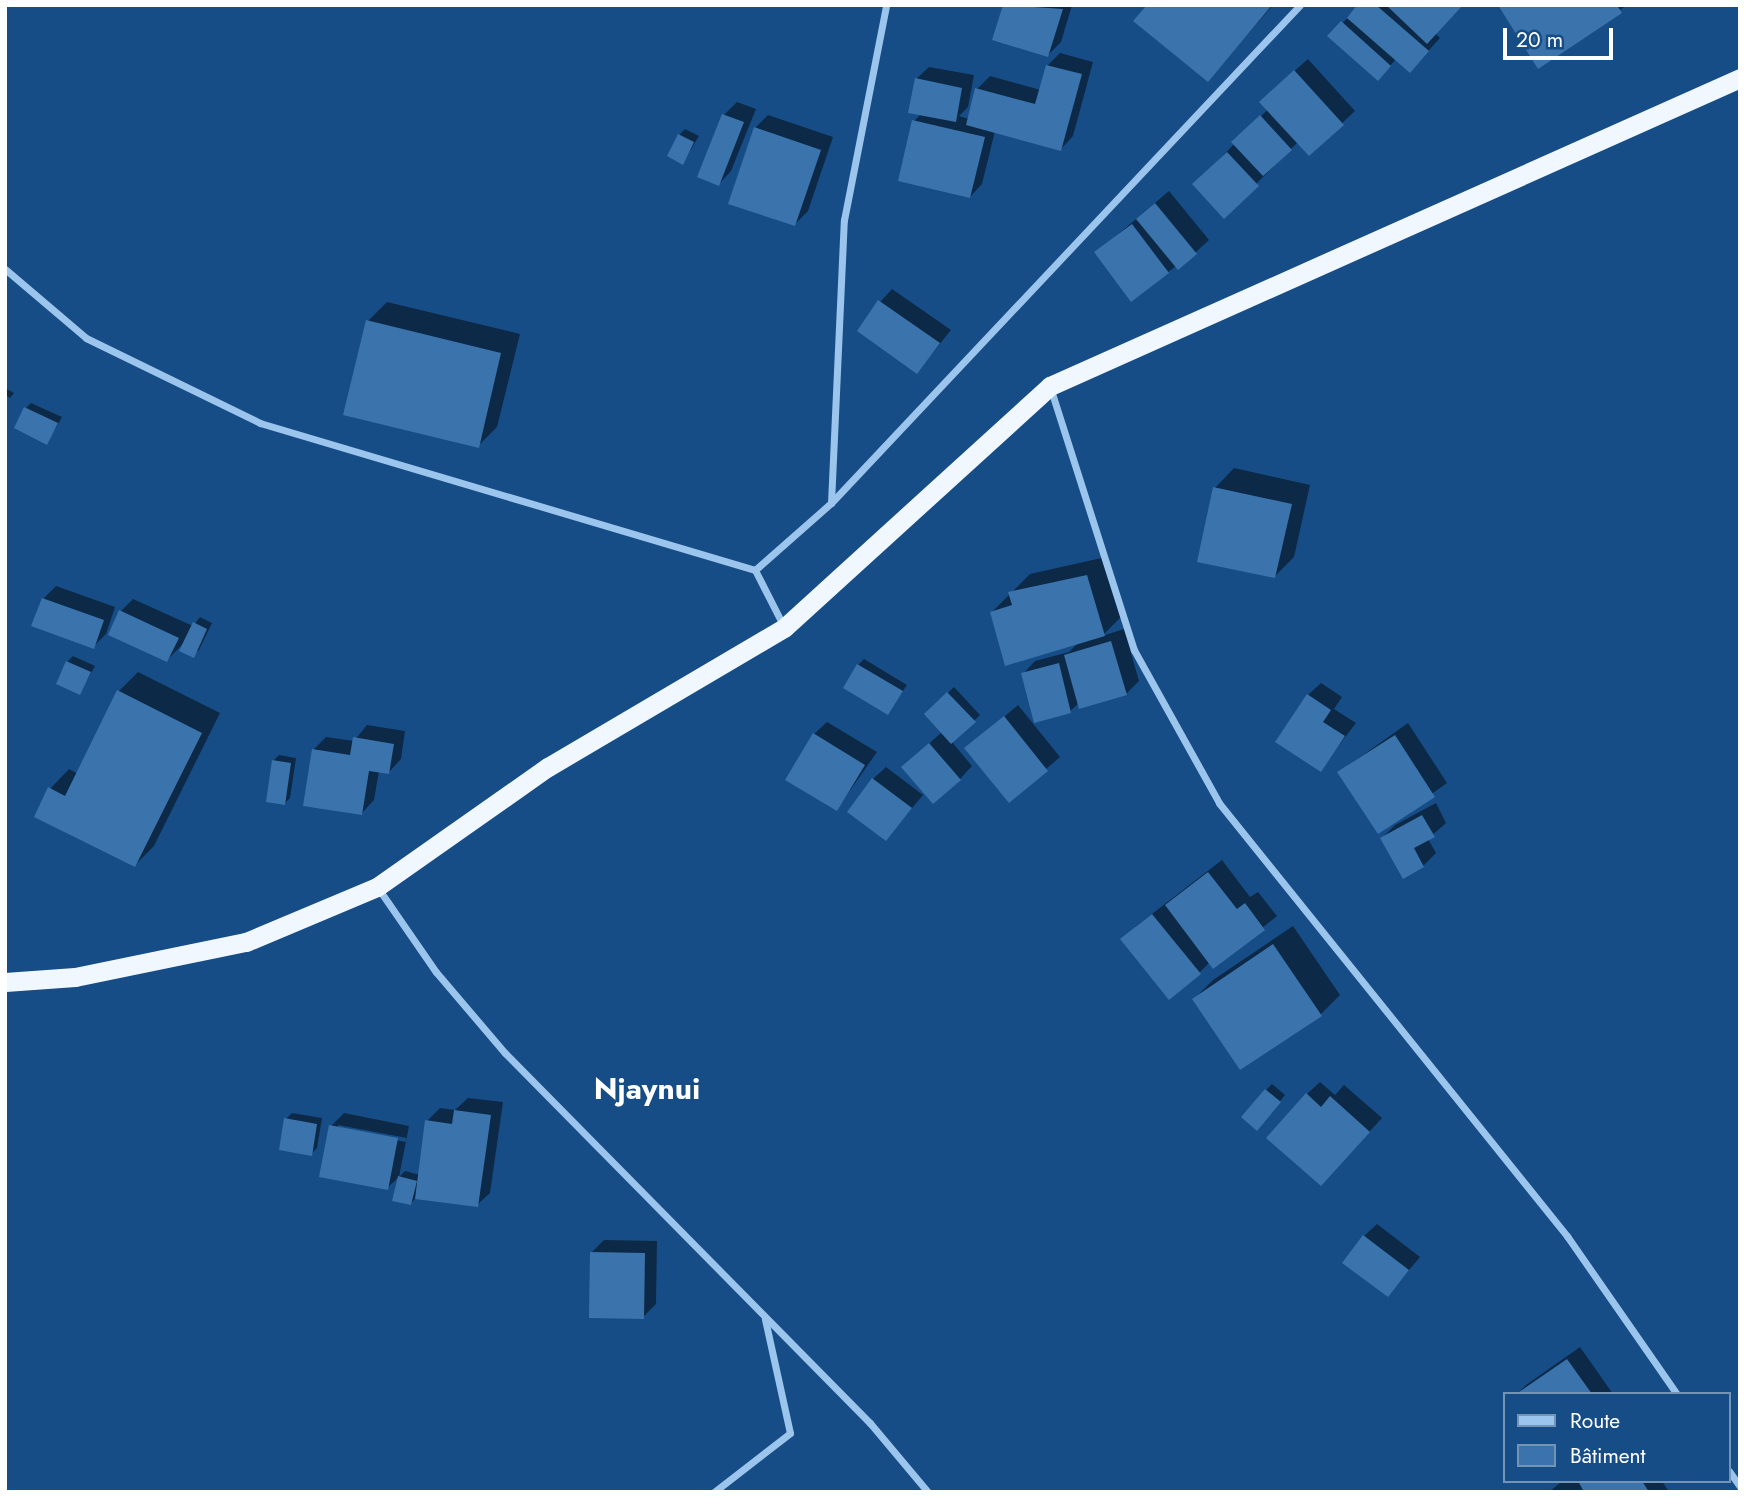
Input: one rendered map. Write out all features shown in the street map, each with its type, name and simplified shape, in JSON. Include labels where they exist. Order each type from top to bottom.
[{"type":"highway","points":[[5,982],[75,977],[246,942],[377,887],[548,767],[784,628],[1050,386],[1740,78]]},
{"type":"street","points":[[831,503],[844,220],[886,5]]},
{"type":"street","points":[[755,570],[831,503],[1300,5]]},
{"type":"street","points":[[5,269],[86,338],[260,423],[755,570],[784,628]]},
{"type":"street","points":[[1050,386],[1134,650],[1219,803],[1567,1236],[1676,1392]]},
{"type":"street","points":[[377,887],[436,972],[505,1054],[870,1423],[928,1492]]},
{"type":"street","points":[[714,1492],[790,1433],[764,1318]]},
{"type":"building","points":[[1003,5],[1063,9],[1048,57],[992,40]]},
{"type":"building","points":[[1147,5],[1272,5],[1208,82],[1133,21]]},
{"type":"building","points":[[1357,5],[1376,5],[1429,51],[1410,73],[1347,18]]},
{"type":"building","points":[[1386,5],[1463,5],[1427,44]]},
{"type":"building","points":[[1498,5],[1617,5],[1622,13],[1538,69]]},
{"type":"building","points":[[1341,21],[1391,66],[1378,81],[1327,36]]},
{"type":"building","points":[[1046,65],[1082,74],[1061,151],[966,125],[975,88],[1035,104]]},
{"type":"building","points":[[1294,70],[1344,125],[1309,156],[1259,102]]},
{"type":"building","points":[[915,78],[962,88],[956,122],[908,113]]},
{"type":"building","points":[[722,114],[744,122],[719,186],[697,177]]},
{"type":"building","points":[[1260,115],[1292,150],[1263,176],[1231,142]]},
{"type":"building","points":[[912,120],[985,137],[970,198],[898,181]]},
{"type":"building","points":[[754,127],[821,150],[795,226],[728,204]]},
{"type":"building","points":[[678,134],[694,142],[683,165],[667,156]]},
{"type":"building","points":[[1227,152],[1259,186],[1224,219],[1192,184]]},
{"type":"building","points":[[1155,203],[1197,254],[1178,270],[1136,219]]},
{"type":"building","points":[[1132,224],[1169,273],[1131,302],[1094,252]]},
{"type":"building","points":[[878,300],[940,343],[917,374],[857,331]]},
{"type":"building","points":[[366,320],[501,353],[479,448],[343,415]]},
{"type":"building","points":[[24,407],[58,423],[47,445],[14,428]]},
{"type":"building","points":[[1213,487],[1292,504],[1275,578],[1197,562]]},
{"type":"building","points":[[1087,575],[1105,636],[1005,666],[990,612],[1012,605],[1008,592]]},
{"type":"building","points":[[42,598],[104,620],[94,649],[31,626]]},
{"type":"building","points":[[119,610],[179,638],[167,662],[108,635]]},
{"type":"building","points":[[193,622],[207,629],[194,658],[179,651]]},
{"type":"building","points":[[1111,641],[1127,695],[1079,709],[1064,655]]},
{"type":"building","points":[[66,661],[91,672],[80,695],[56,684]]},
{"type":"building","points":[[1059,663],[1071,713],[1034,723],[1021,673]]},
{"type":"building","points":[[857,664],[903,691],[888,715],[843,688]]},
{"type":"building","points":[[117,690],[202,733],[135,867],[34,817],[48,787],[65,796]]},
{"type":"building","points":[[947,692],[976,722],[951,744],[924,714]]},
{"type":"building","points":[[1307,694],[1331,710],[1323,722],[1345,736],[1321,772],[1275,742]]},
{"type":"building","points":[[1004,716],[1048,771],[1009,803],[964,748]]},
{"type":"building","points":[[813,733],[865,765],[837,811],[785,780]]},
{"type":"building","points":[[1395,735],[1435,797],[1378,834],[1337,772]]},
{"type":"building","points":[[353,737],[394,744],[389,774],[369,771],[362,815],[303,806],[312,749],[350,755]]},
{"type":"building","points":[[929,743],[961,780],[933,804],[901,767]]},
{"type":"building","points":[[272,760],[291,763],[285,805],[266,802]]},
{"type":"building","points":[[872,778],[912,808],[886,841],[847,812]]},
{"type":"building","points":[[1422,815],[1435,837],[1414,848],[1424,867],[1403,879],[1380,838]]},
{"type":"building","points":[[1208,872],[1237,909],[1245,903],[1265,930],[1213,969],[1165,905]]},
{"type":"building","points":[[1152,914],[1201,974],[1169,1000],[1120,939]]},
{"type":"building","points":[[1273,944],[1322,1016],[1240,1070],[1192,999]]},
{"type":"building","points":[[1265,1089],[1281,1102],[1257,1131],[1241,1117]]},
{"type":"building","points":[[1306,1093],[1321,1107],[1330,1096],[1370,1132],[1321,1186],[1266,1138]]},
{"type":"building","points":[[454,1110],[491,1115],[478,1207],[415,1199],[425,1120],[452,1124]]},
{"type":"building","points":[[284,1118],[317,1124],[312,1156],[279,1150]]},
{"type":"building","points":[[329,1125],[398,1138],[388,1190],[319,1177]]},
{"type":"building","points":[[398,1176],[417,1181],[411,1205],[392,1201]]},
{"type":"building","points":[[1363,1235],[1409,1270],[1388,1297],[1342,1263]]},
{"type":"building","points":[[590,1252],[645,1253],[644,1319],[589,1318]]},
{"type":"building","points":[[1567,1359],[1591,1392],[1519,1392]]},
{"type":"building","points":[[1579,1483],[1643,1483],[1649,1492],[1584,1492]]},
{"type":"district","name":"Njaynui","points":[[647,1089]]}]
